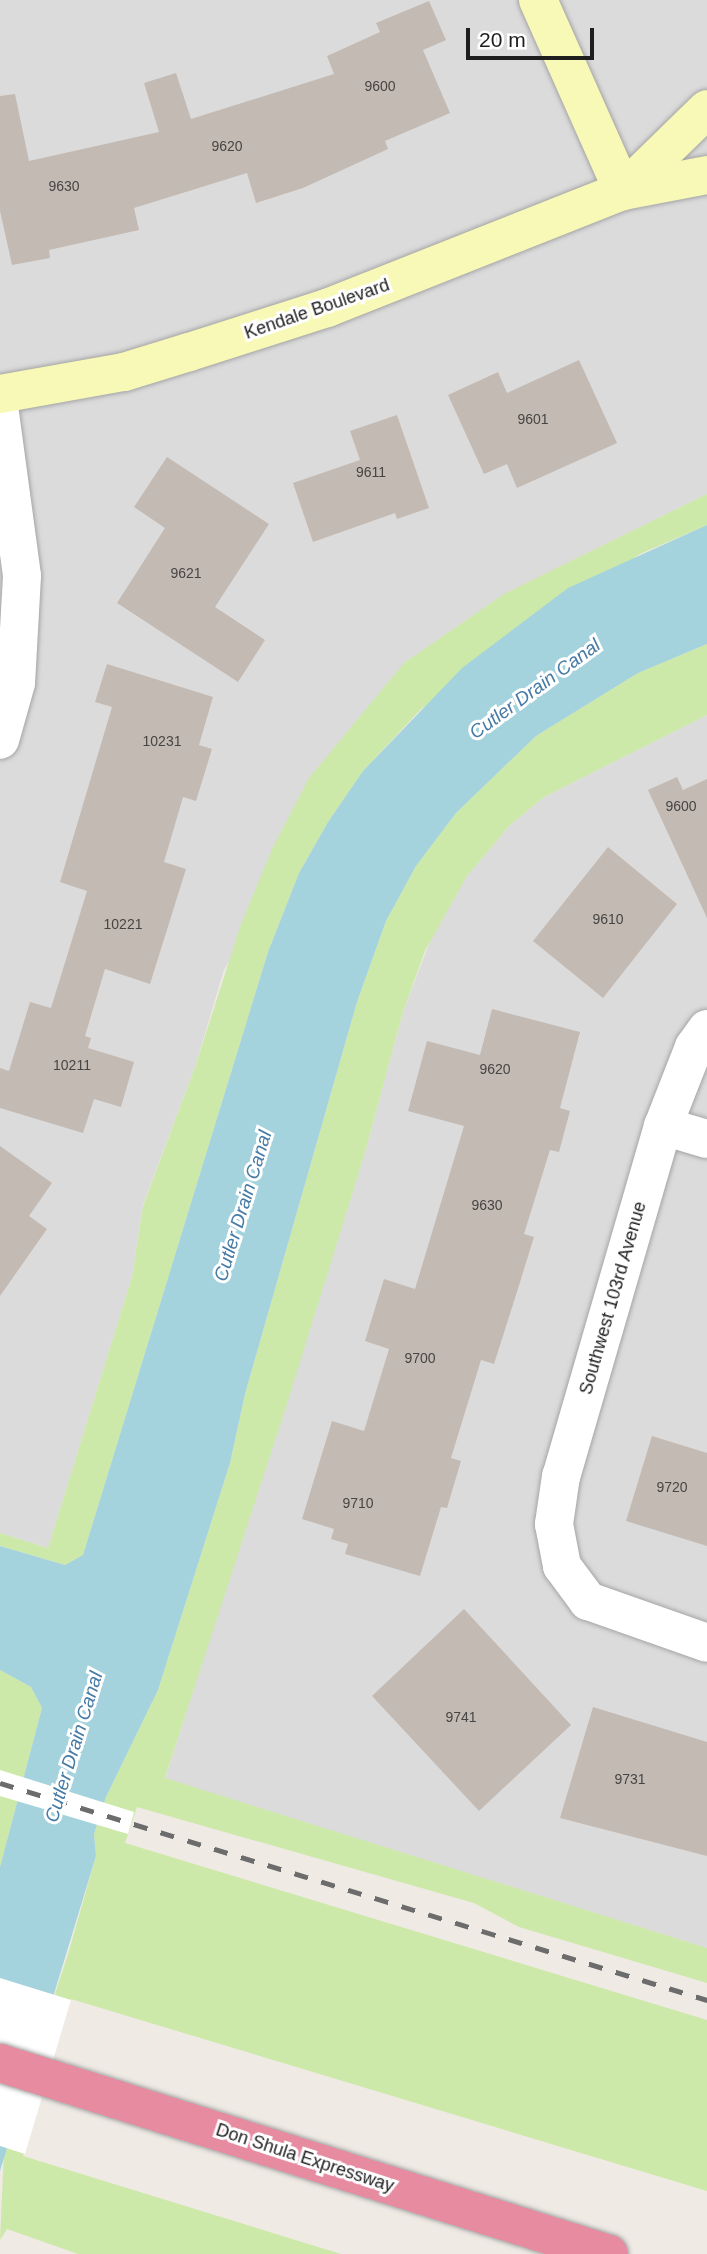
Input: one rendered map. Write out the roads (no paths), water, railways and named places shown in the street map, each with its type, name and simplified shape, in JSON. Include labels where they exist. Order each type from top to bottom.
[{"type":"highway","name":"Don Shula Expressway","points":[[0,2063],[609,2254]]},
{"type":"street","points":[[538,0],[623,191]]},
{"type":"street","name":"Kendale Boulevard","points":[[623,191],[707,109]]},
{"type":"street","name":"Kendale Boulevard","points":[[0,394],[124,372],[292,319],[623,191],[707,175]]},
{"type":"street","points":[[0,413],[22,576],[16,683],[0,740]]},
{"type":"street","name":"Southwest 103rd Avenue","points":[[707,1029],[694,1047],[663,1126],[561,1476],[554,1532],[566,1574],[597,1606],[707,1643]]},
{"type":"street","points":[[663,1126],[707,1139]]},
{"type":"water","name":"Cutler Drain Canal","points":[[707,525],[707,644],[638,673],[536,736],[456,813],[416,866],[386,921],[357,1002],[245,1394],[230,1463],[158,1690],[106,1797],[94,1834],[96,1856],[0,2171],[0,1867],[42,1708],[31,1687],[0,1670],[0,1546],[65,1565],[83,1555],[268,952],[299,873],[328,822],[363,771],[462,668],[568,588]]},
{"type":"railway","points":[[0,1783],[707,2000]]}]
